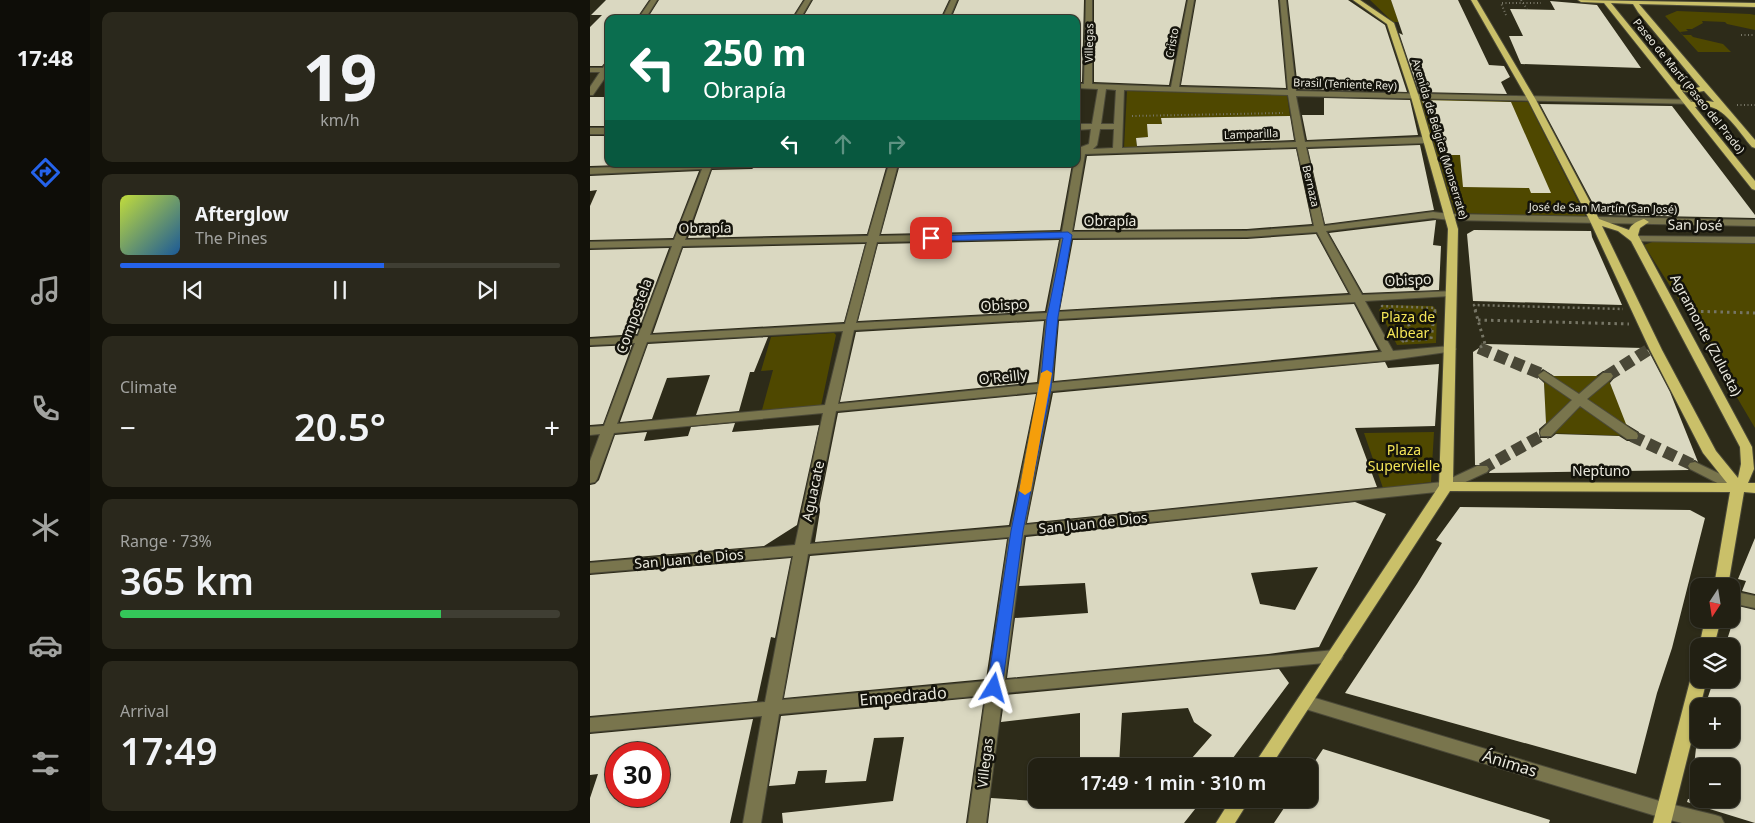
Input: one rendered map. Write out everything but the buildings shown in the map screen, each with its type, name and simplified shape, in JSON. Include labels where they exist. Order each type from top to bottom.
[{"type":"main road","name":"Avenida de Bélgica (Monserrate)","points":[[1356,0],[1390,23],[1415,97],[1453,229],[1446,486]]},
{"type":"main road","points":[[1474,0],[1532,100],[1595,221],[1656,350],[1710,453],[1738,488]]},
{"type":"main road","points":[[1581,0],[1755,5]]},
{"type":"main road","points":[[1671,0],[1688,3]]},
{"type":"main road","name":"Paseo de Martí (Paseo del Prado)","points":[[1606,1],[1755,187]]},
{"type":"main road","name":"Paseo de Martí (Paseo del Prado)","points":[[1635,1],[1640,11],[1755,145]]},
{"type":"main road","points":[[1640,11],[1649,5],[1688,3]]},
{"type":"main road","points":[[1675,86],[1691,91],[1703,89],[1705,86]]},
{"type":"main road","points":[[1689,104],[1703,102],[1722,108]]},
{"type":"main road","points":[[1595,221],[1622,229],[1635,239]]},
{"type":"main road","points":[[1635,239],[1633,235],[1635,227],[1644,222]]},
{"type":"main road","name":"Agramonte (Zulueta)","points":[[1635,239],[1750,448],[1748,470],[1745,480],[1738,488],[1722,578]]},
{"type":"main road","points":[[1267,758],[1446,486]]},
{"type":"main road","name":"Neptuno","points":[[1446,486],[1755,488]]},
{"type":"main road","points":[[1664,817],[1696,688]]},
{"type":"main road","points":[[1225,823],[1235,808]]},
{"type":"street","points":[[644,15],[654,0]]},
{"type":"street","points":[[799,15],[808,0]]},
{"type":"street","points":[[948,15],[954,0]]},
{"type":"street","name":"Villegas","points":[[1088,87],[1089,0]]},
{"type":"street","name":"Cristo","points":[[1175,89],[1191,0]]},
{"type":"street","name":"Bernaza","points":[[1283,0],[1294,113],[1320,229],[1390,356]]},
{"type":"street","points":[[590,70],[605,68]]},
{"type":"street","points":[[590,92],[605,71]]},
{"type":"street","name":"Brasil (Teniente Rey)","points":[[1080,86],[1292,94],[1689,104]]},
{"type":"street","name":"Villegas","points":[[1080,151],[1093,145],[1102,87]]},
{"type":"street","points":[[1120,88],[1119,126],[1121,150]]},
{"type":"street","points":[[1080,127],[1119,126]]},
{"type":"street","points":[[590,131],[605,131]]},
{"type":"street","name":"Lamparilla","points":[[1080,152],[1426,140]]},
{"type":"street","points":[[590,171],[668,167]]},
{"type":"street","name":"Compostela","points":[[590,479],[706,167]]},
{"type":"street","name":"Aguacate","points":[[752,823],[800,549],[848,329],[892,167]]},
{"type":"street","name":"Villegas","points":[[978,823],[994,688],[1017,531],[1045,388],[1052,317],[1068,235],[1076,167]]},
{"type":"street","name":"Obrapía","points":[[590,245],[1068,235],[1246,234],[1320,229],[1433,215],[1450,217]]},
{"type":"street","name":"José de San Martín (San José)","points":[[1450,217],[1755,223]]},
{"type":"street","name":"San José","points":[[1635,239],[1755,240]]},
{"type":"street","name":"Obispo","points":[[590,342],[848,329],[1450,293]]},
{"type":"street","name":"O'Reilly","points":[[590,431],[1450,349]]},
{"type":"street","points":[[1544,375],[1632,436]]},
{"type":"street","points":[[1546,433],[1580,399],[1607,376]]},
{"type":"street","points":[[1695,466],[1738,488]]},
{"type":"street","name":"San Juan de Dios","points":[[590,568],[1017,531],[1446,486],[1482,469]]},
{"type":"street","points":[[1740,599],[1755,602]]},
{"type":"street","name":"Empedrado","points":[[590,725],[1334,656]]},
{"type":"street","name":"Ánimas","points":[[1305,702],[1664,817],[1715,823]]},
{"type":"path","points":[[1521,0],[1527,9]]},
{"type":"path","points":[[1506,14],[1501,2],[1541,3]]},
{"type":"path","points":[[1741,35],[1755,36]]},
{"type":"path","points":[[1736,105],[1755,105]]},
{"type":"path","points":[[1119,116],[1294,113]]},
{"type":"path","points":[[1479,348],[1485,344],[1474,305],[1624,310]]},
{"type":"path","points":[[1382,306],[1435,308],[1432,330],[1431,339],[1402,341],[1382,306]]},
{"type":"path","points":[[1686,311],[1755,313]]},
{"type":"path","points":[[1432,330],[1411,331],[1404,315],[1434,317]]},
{"type":"path","points":[[1478,320],[1632,324],[1628,317]]},
{"type":"green space","points":[[1370,0],[1391,0],[1399,22],[1393,22]]},
{"type":"green space","points":[[1677,11],[1755,15],[1755,30],[1725,22],[1702,21],[1703,23],[1692,29],[1686,29],[1688,31],[1680,32],[1683,35],[1691,35],[1723,44],[1731,52],[1698,52],[1665,16]]},
{"type":"green space","points":[[1127,91],[1287,95],[1290,116],[1161,118],[1162,124],[1147,124],[1149,137],[1136,138],[1137,147],[1124,148]]},
{"type":"green space","points":[[1419,99],[1528,102],[1586,217],[1455,213]]},
{"type":"green space","points":[[1655,241],[1755,243],[1755,428],[1686,311],[1644,245]]},
{"type":"green space","name":"Plaza de Albear","points":[[1383,305],[1433,306],[1437,311],[1436,343],[1397,345],[1379,310]]},
{"type":"green space","points":[[834,333],[836,335],[821,406],[762,410],[773,370],[761,371],[771,337]]},
{"type":"green space","points":[[1544,375],[1607,376],[1632,436],[1546,433]]},
{"type":"green space","name":"Plaza Supervielle","points":[[1434,432],[1431,482],[1383,488],[1364,433]]},
{"type":"tunnel","points":[[1479,348],[1544,375]]},
{"type":"tunnel","points":[[1607,376],[1648,350]]},
{"type":"tunnel","points":[[1482,469],[1546,433]]},
{"type":"tunnel","points":[[1632,436],[1695,466]]},
{"type":"slow traffic","points":[[1025,491],[1047,373]]},
{"type":"route","points":[[931,238],[1068,235],[1052,317],[1045,388],[1017,531],[994,688]]}]
